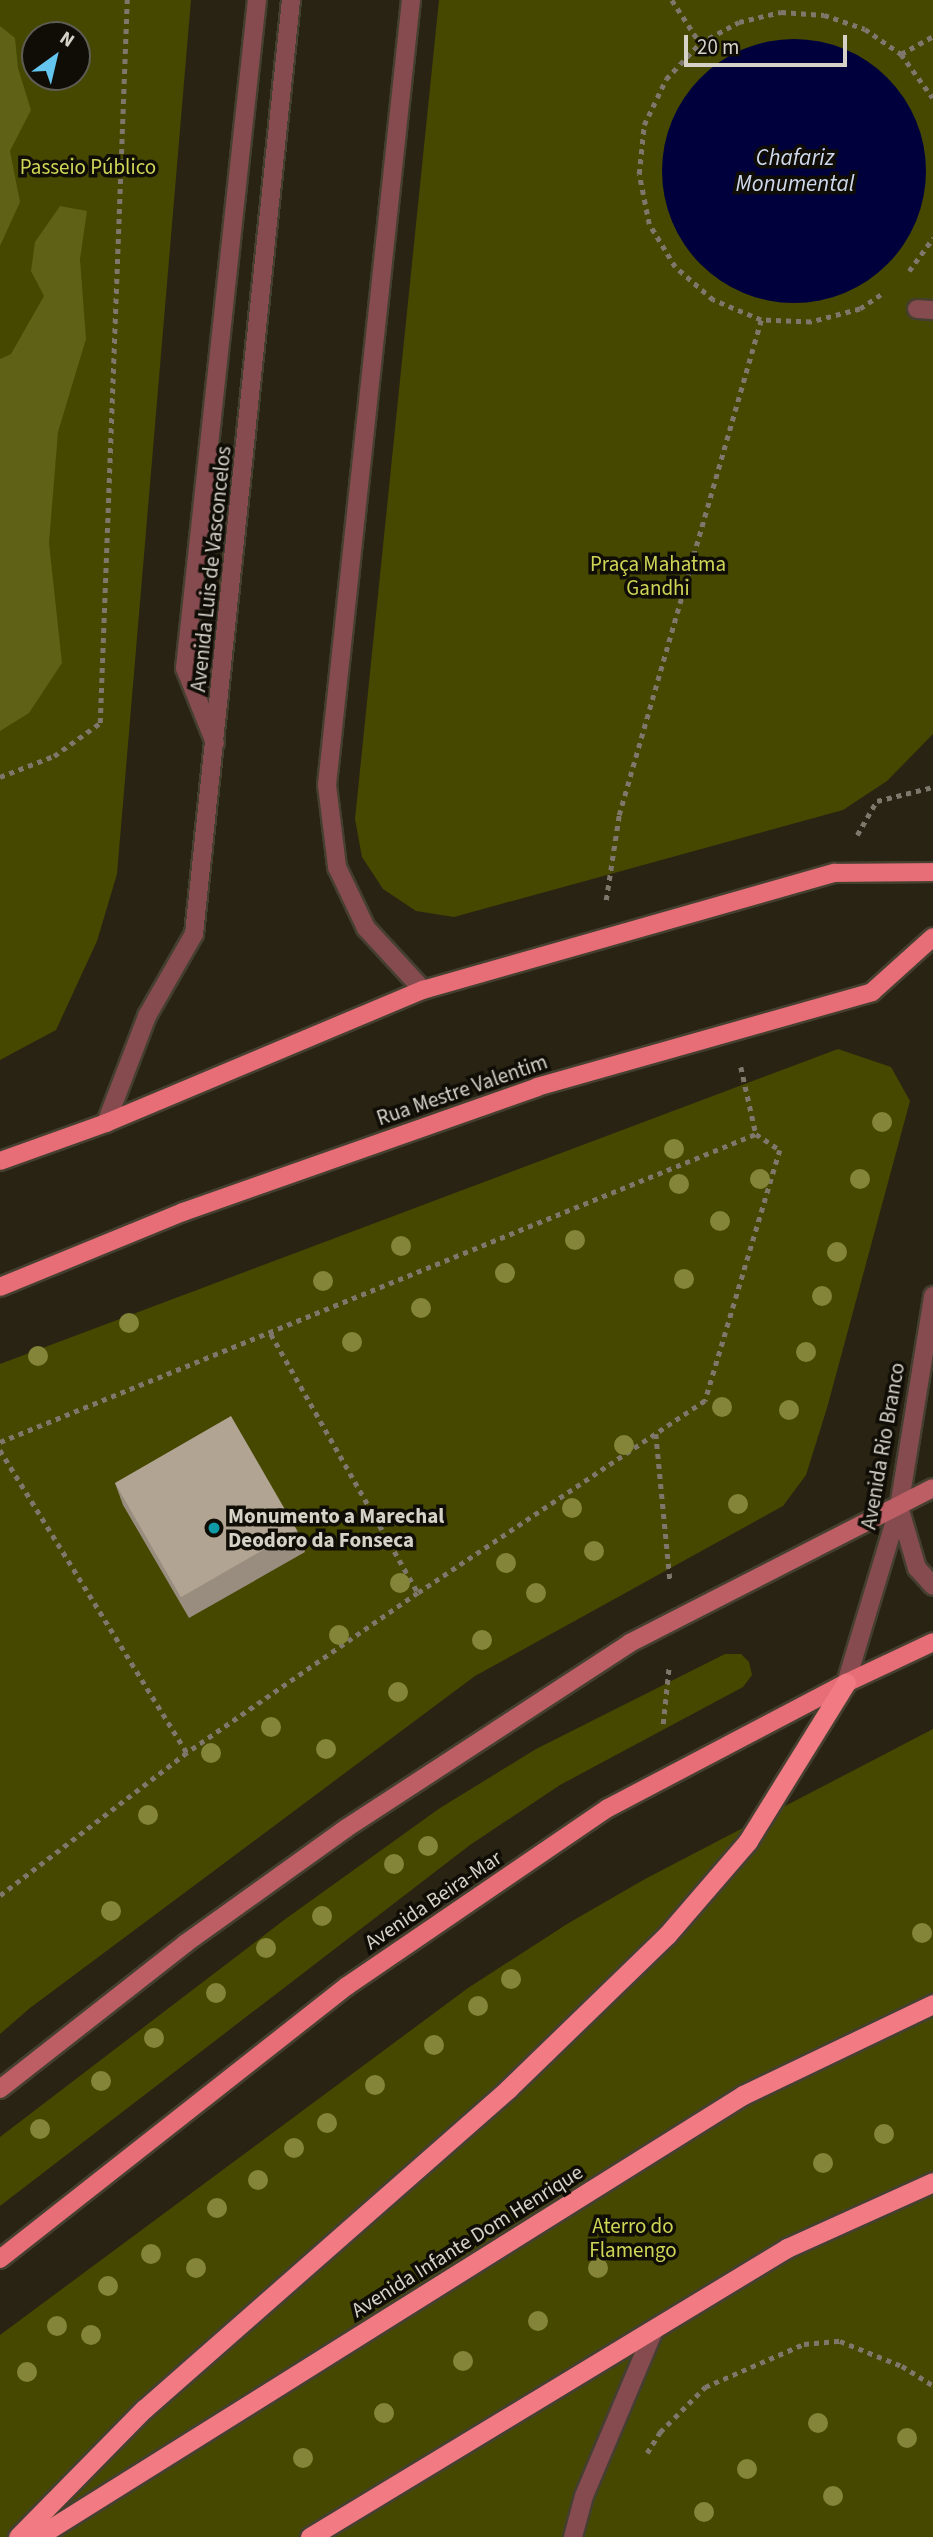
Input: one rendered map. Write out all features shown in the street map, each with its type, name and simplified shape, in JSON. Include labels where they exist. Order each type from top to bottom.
[{"type":"highway","points":[[18,2537],[144,2409],[508,2089],[667,1935],[748,1841],[846,1683]]},
{"type":"highway","name":"Avenida Infante Dom Henrique","points":[[37,2537],[743,2095],[933,2004]]},
{"type":"highway","points":[[310,2537],[787,2248],[933,2182]]},
{"type":"main road","points":[[0,1161],[106,1123],[423,990],[835,873],[933,872]]},
{"type":"main road","name":"Rua Mestre Valentim","points":[[0,1287],[183,1212],[537,1087],[872,992],[933,937]]},
{"type":"main road","points":[[0,2089],[186,1943],[345,1829],[630,1643],[933,1488]]},
{"type":"main road","name":"Avenida Beira-Mar","points":[[0,2259],[348,1986],[608,1808],[846,1683],[933,1642]]},
{"type":"street","points":[[216,746],[185,668],[257,0]]},
{"type":"street","name":"Avenida Luis de Vasconcelos","points":[[106,1123],[147,1016],[194,934],[216,746],[291,0]]},
{"type":"street","points":[[411,0],[327,785],[337,867],[366,928],[423,990]]},
{"type":"street","name":"Avenida Rio Branco","points":[[846,1683],[899,1507],[933,1296]]},
{"type":"street","points":[[899,1507],[917,1568],[933,1586]]},
{"type":"street","points":[[573,2537],[584,2496],[655,2328]]},
{"type":"path","points":[[0,777],[54,756],[100,723],[127,0]]},
{"type":"path","points":[[672,0],[700,43]]},
{"type":"path","points":[[891,288],[860,309],[811,323],[761,320],[713,300],[675,268],[649,224],[639,174],[644,125],[666,79],[700,43],[739,22],[781,12],[824,15],[865,29],[901,54],[933,98]]},
{"type":"path","points":[[901,54],[933,36]]},
{"type":"path","points":[[902,281],[933,238]]},
{"type":"path","points":[[601,940],[619,815],[761,320]]},
{"type":"path","points":[[835,873],[877,801],[933,787]]},
{"type":"path","points":[[0,1896],[187,1753],[418,1593],[705,1401],[780,1150],[756,1134],[733,1031]]},
{"type":"path","points":[[0,1443],[756,1134]]},
{"type":"path","points":[[271,1334],[418,1593]]},
{"type":"path","points":[[656,1434],[673,1619]]},
{"type":"path","points":[[0,1450],[187,1753]]},
{"type":"path","points":[[663,1724],[669,1666]]},
{"type":"path","points":[[640,2464],[660,2432],[705,2387],[804,2344],[840,2340],[902,2366],[933,2385]]},
{"type":"green space","name":"Passeio Público","points":[[0,0],[191,0],[117,874],[97,941],[56,1030],[0,1060]]},
{"type":"green space","name":"Praça Mahatma Gandhi","points":[[439,0],[933,0],[933,734],[887,781],[843,810],[454,917],[416,911],[383,889],[362,857],[355,819]]},
{"type":"green space","points":[[838,1049],[891,1067],[910,1101],[827,1408],[806,1475],[783,1506],[475,1676],[30,2008],[0,2034],[0,1364]]},
{"type":"green space","points":[[725,1654],[741,1654],[749,1662],[752,1675],[743,1687],[560,1785],[470,1845],[0,2206],[0,2137],[284,1920],[440,1808],[536,1749]]},
{"type":"green space","name":"Aterro do Flamengo","points":[[933,1729],[933,2537],[0,2537],[0,2335],[468,1988],[567,1924],[645,1879]]},
{"type":"shaded area","points":[[0,26],[15,38],[21,91],[25,91],[31,110],[10,151],[20,202],[0,246]]},
{"type":"shaded area","points":[[60,206],[87,211],[80,259],[86,339],[58,432],[49,543],[62,663],[29,713],[0,731],[0,359],[11,354],[44,296],[31,271],[35,242]]},
{"type":"water","name":"Chafariz Monumental","points":[[781,39],[807,39],[832,44],[856,54],[888,77],[904,97],[916,120],[924,145],[924,197],[916,222],[904,245],[888,265],[868,281],[832,298],[807,303],[781,303],[756,298],[732,288],[700,265],[684,245],[667,209],[662,184],[662,158],[667,133],[677,109],[700,77],[720,61],[756,44]]},
{"type":"building","name":"Monumento a Marechal Deodoro da Fonseca","points":[[231,1416],[297,1530],[181,1597],[115,1483]]},
{"type":"place","name":"Monumento a Marechal Deodoro da Fonseca","points":[[214,1528]]}]
